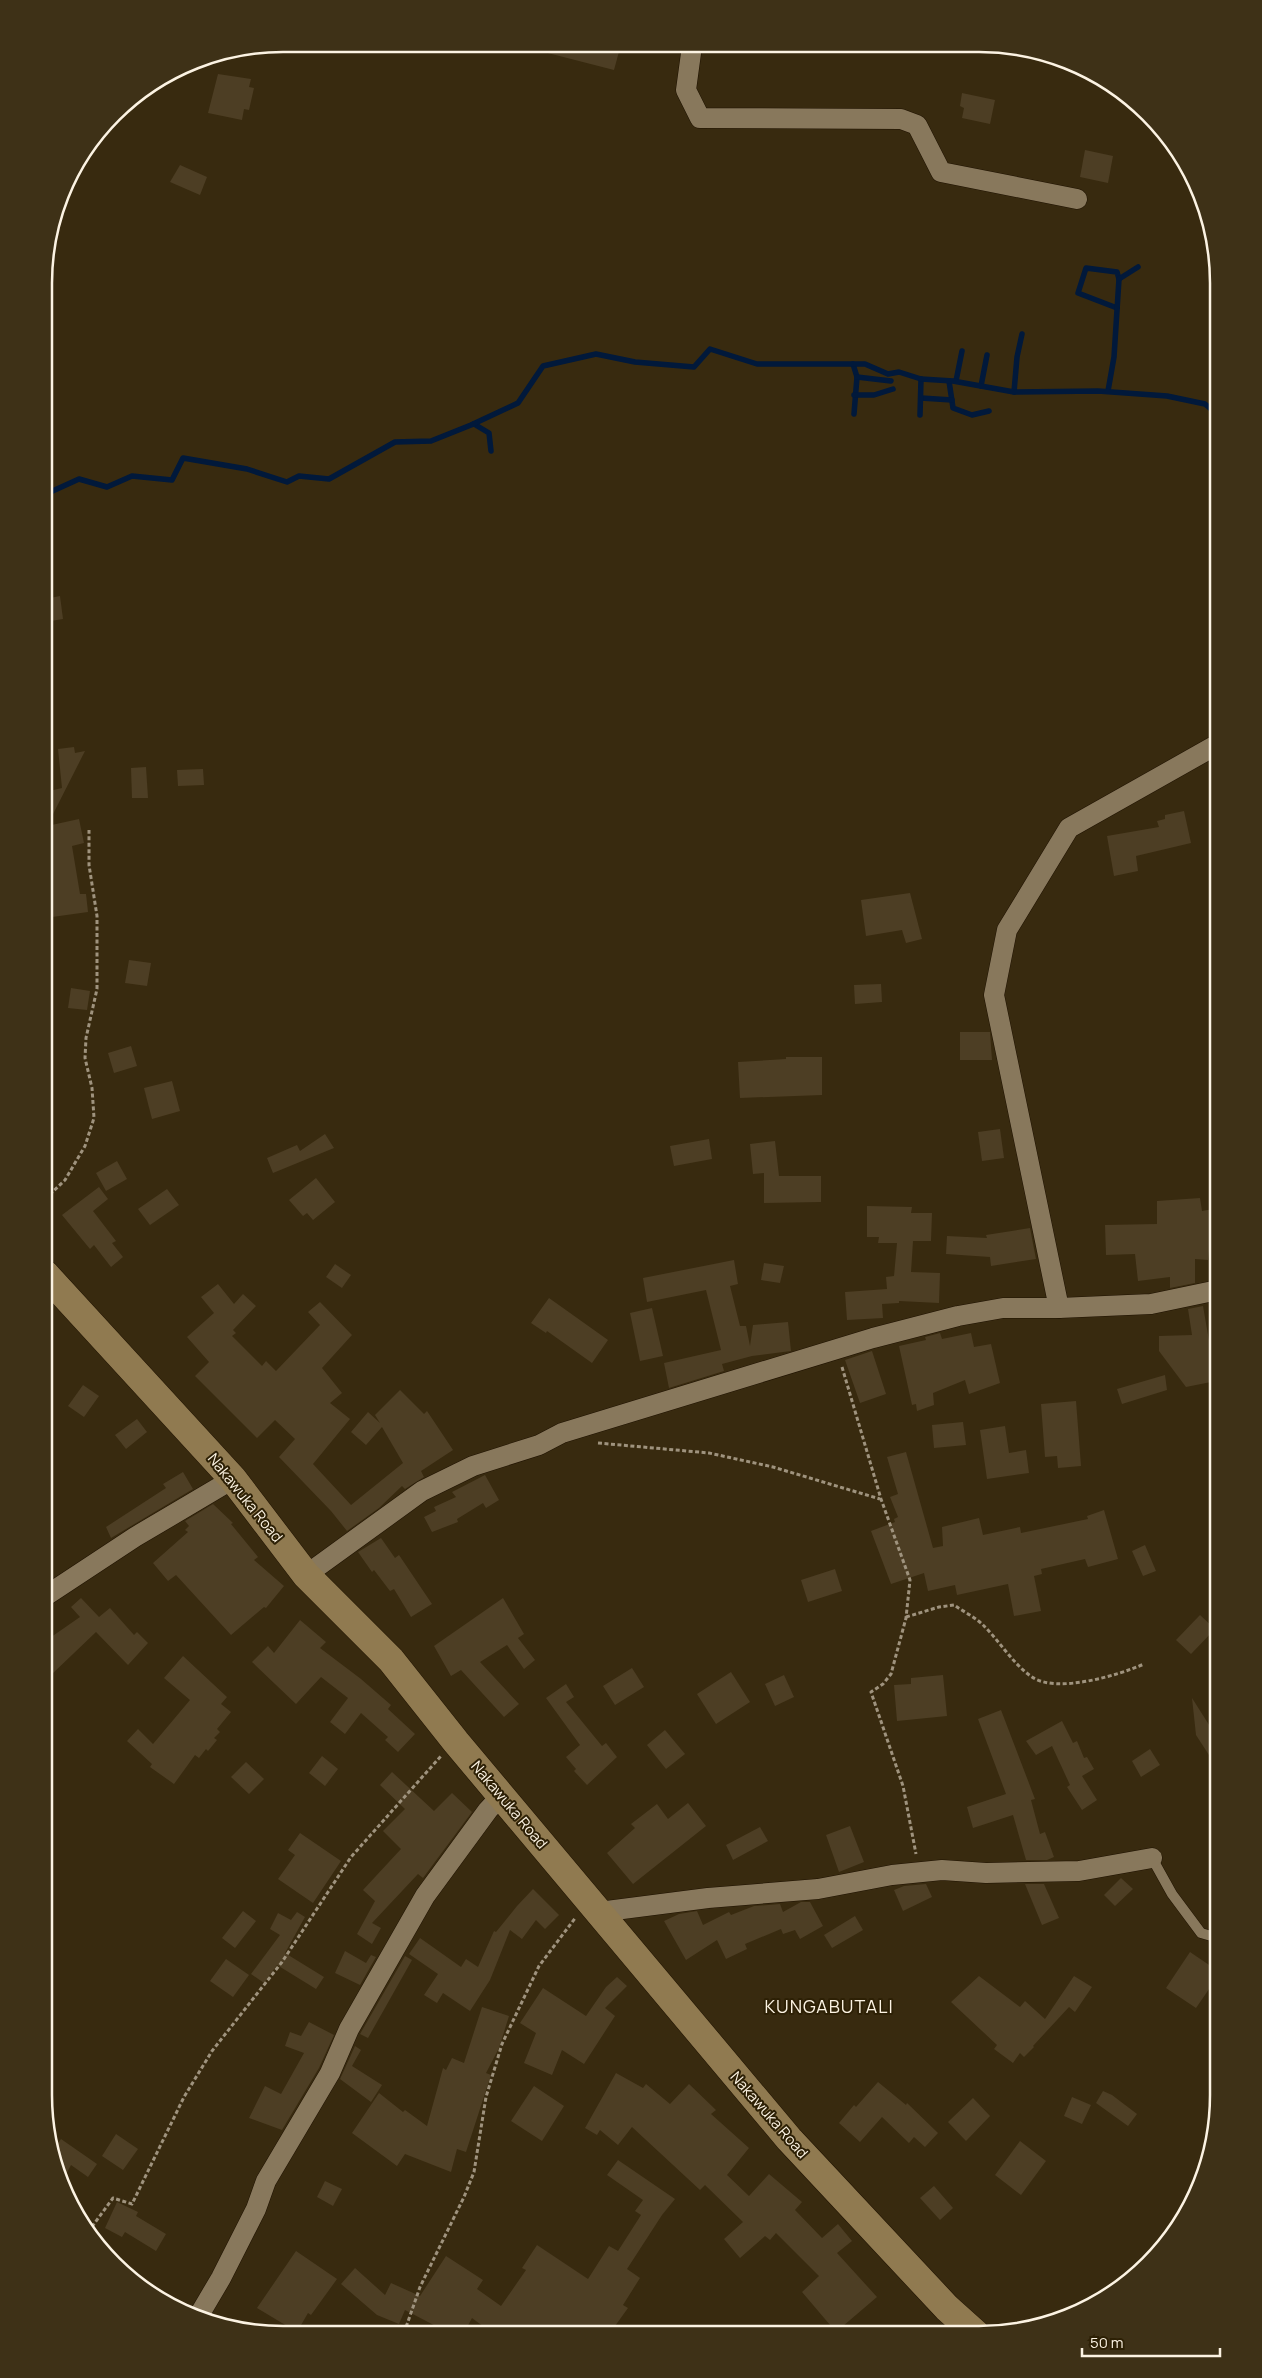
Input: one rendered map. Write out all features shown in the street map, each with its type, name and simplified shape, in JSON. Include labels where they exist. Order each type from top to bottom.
[{"type":"main road","name":"Nakawuka Road","points":[[52,1282],[233,1479],[306,1575],[391,1660],[456,1742],[594,1906],[630,1952],[788,2139],[947,2308],[967,2326]]},
{"type":"street","points":[[691,52],[686,90],[700,118],[901,119],[917,125],[941,172],[1077,200]]},
{"type":"street","points":[[1059,1308],[994,995],[1007,930],[1069,828],[1210,749]]},
{"type":"street","points":[[306,1575],[422,1491],[472,1466],[539,1445],[562,1433],[836,1349],[958,1316],[1003,1308],[1059,1308],[1151,1304],[1210,1292]]},
{"type":"street","points":[[52,1592],[135,1537],[233,1479]]},
{"type":"street","points":[[202,2310],[256,2208],[266,2181],[330,2074],[349,2028],[411,1920],[425,1896],[488,1810],[501,1796]]},
{"type":"street","points":[[594,1906],[818,1890],[892,1875],[942,1870],[986,1872],[1079,1871],[1152,1858]]},
{"type":"lane","points":[[1152,1858],[1172,1894],[1201,1933],[1210,1936]]},
{"type":"path","points":[[52,1192],[65,1180],[85,1146],[94,1118],[92,1088],[85,1058],[86,1038],[97,989],[97,916],[89,865],[89,830]]},
{"type":"path","points":[[836,1349],[881,1500],[910,1580],[906,1618],[891,1674],[883,1684],[871,1692],[903,1786],[919,1872]]},
{"type":"path","points":[[562,1433],[584,1442],[709,1453],[773,1467],[881,1500]]},
{"type":"path","points":[[906,1618],[939,1607],[954,1605],[985,1626],[1003,1650],[1033,1678],[1054,1683],[1079,1683],[1126,1672],[1144,1664]]},
{"type":"path","points":[[93,2225],[113,2198],[132,2204],[184,2097],[212,2051],[282,1962],[351,1857],[456,1742]]},
{"type":"path","points":[[406,2326],[420,2286],[464,2197],[474,2172],[486,2097],[502,2044],[539,1966],[594,1906]]},
{"type":"building","points":[[544,52],[619,52],[614,70]]},
{"type":"building","points":[[218,74],[251,79],[249,87],[254,88],[249,110],[244,109],[242,120],[208,113]]},
{"type":"building","points":[[962,93],[995,100],[990,124],[962,118],[964,108],[960,106]]},
{"type":"building","points":[[1085,150],[1113,156],[1108,183],[1080,177]]},
{"type":"building","points":[[180,165],[207,177],[200,195],[170,182]]},
{"type":"building","points":[[60,596],[63,619],[52,621],[52,598]]},
{"type":"building","points":[[74,747],[75,753],[85,751],[52,816],[52,790],[62,788],[58,749]]},
{"type":"building","points":[[146,767],[148,798],[132,798],[131,768]]},
{"type":"building","points":[[203,769],[204,785],[178,786],[177,770]]},
{"type":"building","points":[[1184,811],[1191,843],[1136,856],[1138,871],[1114,876],[1107,836],[1159,827],[1157,821],[1165,819],[1165,815]]},
{"type":"building","points":[[79,819],[84,843],[72,846],[80,894],[86,894],[88,912],[52,917],[52,825]]},
{"type":"building","points":[[910,893],[922,939],[906,943],[902,930],[866,936],[861,900]]},
{"type":"building","points":[[129,960],[151,963],[147,986],[125,983]]},
{"type":"building","points":[[881,984],[882,1002],[855,1004],[854,985]]},
{"type":"building","points":[[71,988],[90,991],[87,1010],[68,1008]]},
{"type":"building","points":[[960,1032],[990,1032],[992,1060],[960,1060]]},
{"type":"building","points":[[131,1046],[137,1066],[114,1073],[108,1053]]},
{"type":"building","points":[[786,1057],[822,1057],[822,1095],[740,1098],[738,1062],[786,1059]]},
{"type":"building","points":[[172,1081],[180,1111],[152,1119],[144,1088]]},
{"type":"building","points":[[1000,1129],[1004,1158],[982,1161],[978,1132]]},
{"type":"building","points":[[325,1134],[334,1148],[273,1173],[267,1158],[297,1145],[300,1151]]},
{"type":"building","points":[[709,1139],[712,1159],[674,1166],[670,1146]]},
{"type":"building","points":[[775,1141],[779,1176],[821,1176],[821,1202],[764,1203],[764,1173],[753,1174],[750,1144]]},
{"type":"building","points":[[117,1161],[127,1179],[106,1191],[96,1173]]},
{"type":"building","points":[[316,1178],[335,1202],[313,1220],[307,1213],[303,1216],[289,1200]]},
{"type":"building","points":[[99,1187],[108,1199],[93,1211],[116,1241],[112,1243],[123,1257],[111,1267],[94,1245],[90,1249],[62,1215]]},
{"type":"building","points":[[167,1189],[179,1205],[150,1225],[138,1209]]},
{"type":"building","points":[[1200,1198],[1202,1211],[1210,1210],[1208,1260],[1195,1259],[1195,1283],[1170,1288],[1170,1277],[1138,1281],[1135,1254],[1106,1255],[1105,1225],[1157,1224],[1157,1201]]},
{"type":"building","points":[[867,1206],[912,1207],[911,1213],[932,1213],[931,1241],[913,1241],[911,1272],[940,1273],[939,1303],[899,1301],[899,1303],[882,1304],[883,1318],[847,1320],[845,1292],[887,1289],[886,1277],[894,1276],[897,1243],[878,1243],[879,1237],[867,1237]]},
{"type":"building","points":[[1030,1228],[1036,1259],[991,1266],[990,1257],[946,1254],[947,1236],[987,1238],[986,1235]]},
{"type":"building","points":[[734,1260],[738,1284],[730,1286],[740,1326],[746,1326],[750,1346],[753,1325],[788,1322],[791,1351],[752,1356],[722,1364],[724,1371],[669,1388],[664,1363],[721,1350],[706,1290],[647,1302],[643,1278]]},
{"type":"building","points":[[764,1263],[784,1266],[780,1283],[761,1280]]},
{"type":"building","points":[[335,1264],[351,1275],[342,1288],[326,1277]]},
{"type":"building","points":[[218,1284],[234,1304],[243,1294],[256,1306],[233,1330],[236,1333],[232,1336],[262,1366],[266,1361],[276,1371],[320,1325],[308,1312],[320,1302],[352,1335],[322,1368],[342,1393],[330,1403],[350,1419],[313,1464],[351,1505],[403,1463],[382,1427],[366,1445],[351,1432],[368,1412],[380,1423],[375,1415],[400,1390],[424,1414],[427,1411],[453,1450],[421,1471],[424,1477],[405,1489],[402,1486],[379,1508],[347,1531],[331,1511],[279,1457],[295,1439],[275,1420],[257,1438],[195,1376],[209,1362],[187,1337],[214,1313],[201,1297]]},
{"type":"building","points":[[549,1298],[608,1340],[592,1363],[547,1331],[546,1333],[531,1323]]},
{"type":"building","points":[[1203,1306],[1210,1346],[1210,1382],[1186,1387],[1159,1351],[1159,1336],[1192,1335],[1188,1309]]},
{"type":"building","points":[[652,1308],[663,1356],[640,1361],[630,1313]]},
{"type":"building","points":[[940,1333],[942,1339],[971,1333],[974,1347],[991,1344],[1000,1383],[969,1394],[965,1380],[933,1393],[934,1405],[917,1411],[916,1404],[912,1405],[899,1346],[926,1340],[925,1337]]},
{"type":"building","points":[[872,1351],[886,1394],[860,1403],[845,1360]]},
{"type":"building","points":[[1165,1375],[1167,1390],[1122,1404],[1117,1389]]},
{"type":"building","points":[[83,1385],[99,1396],[84,1417],[68,1406]]},
{"type":"building","points":[[1076,1401],[1081,1466],[1058,1468],[1057,1456],[1045,1457],[1041,1404]]},
{"type":"building","points":[[137,1419],[147,1432],[126,1449],[115,1435]]},
{"type":"building","points":[[963,1422],[966,1445],[934,1448],[932,1425]]},
{"type":"building","points":[[1005,1426],[1009,1453],[1026,1450],[1029,1473],[987,1479],[980,1430]]},
{"type":"building","points":[[906,1452],[933,1548],[943,1546],[942,1527],[979,1518],[983,1535],[1020,1527],[1021,1533],[1088,1519],[1087,1516],[1104,1510],[1118,1559],[1088,1567],[1085,1559],[1041,1569],[1042,1574],[1034,1576],[1041,1611],[1014,1616],[1008,1584],[957,1595],[955,1585],[928,1591],[924,1573],[891,1584],[871,1531],[895,1522],[894,1519],[898,1517],[890,1497],[898,1494],[887,1457]]},
{"type":"building","points":[[183,1472],[193,1489],[111,1538],[106,1527],[166,1488],[163,1484]]},
{"type":"building","points":[[485,1475],[499,1500],[486,1508],[483,1503],[457,1519],[458,1522],[432,1532],[424,1517],[436,1511],[434,1507],[456,1497],[452,1492]]},
{"type":"building","points":[[213,1504],[233,1523],[231,1524],[258,1557],[254,1560],[284,1586],[266,1608],[264,1607],[231,1635],[176,1575],[168,1581],[153,1563],[188,1532],[185,1530],[189,1526],[185,1521]]},
{"type":"building","points":[[381,1538],[395,1558],[399,1555],[432,1604],[411,1617],[394,1589],[390,1591],[374,1570],[372,1572],[358,1552]]},
{"type":"building","points":[[1145,1545],[1156,1571],[1143,1576],[1132,1551]]},
{"type":"building","points":[[835,1569],[842,1591],[808,1602],[801,1580]]},
{"type":"building","points":[[81,1598],[99,1617],[110,1608],[134,1635],[137,1632],[148,1643],[128,1665],[96,1632],[52,1674],[52,1636],[80,1617],[71,1607]]},
{"type":"building","points":[[503,1598],[524,1634],[518,1638],[535,1660],[524,1669],[507,1645],[480,1662],[519,1704],[504,1717],[461,1670],[451,1676],[434,1646]]},
{"type":"building","points":[[1200,1615],[1210,1624],[1210,1634],[1191,1654],[1176,1640]]},
{"type":"building","points":[[300,1620],[326,1642],[320,1648],[391,1705],[388,1709],[415,1734],[398,1752],[385,1740],[388,1737],[361,1713],[345,1734],[330,1722],[348,1698],[321,1677],[296,1704],[252,1662],[268,1646],[274,1653]]},
{"type":"building","points":[[183,1656],[227,1697],[221,1704],[231,1712],[217,1729],[220,1732],[214,1738],[217,1740],[199,1758],[195,1755],[174,1784],[150,1767],[152,1764],[127,1741],[138,1729],[153,1744],[190,1700],[164,1678]]},
{"type":"building","points":[[632,1668],[644,1687],[615,1705],[603,1686]]},
{"type":"building","points":[[731,1672],[750,1702],[716,1724],[697,1694]]},
{"type":"building","points":[[784,1675],[794,1697],[775,1706],[765,1684]]},
{"type":"building","points":[[943,1675],[947,1716],[897,1721],[894,1685],[911,1684],[911,1678]]},
{"type":"building","points":[[566,1684],[574,1697],[566,1702],[602,1746],[606,1743],[617,1757],[587,1785],[574,1771],[576,1769],[566,1757],[580,1745],[546,1698]]},
{"type":"building","points":[[1192,1698],[1210,1726],[1210,1757],[1196,1735]]},
{"type":"building","points":[[1001,1710],[1035,1799],[1031,1800],[1040,1834],[1045,1832],[1054,1857],[1047,1860],[1026,1860],[1013,1815],[973,1828],[967,1807],[1006,1794],[978,1719]]},
{"type":"building","points":[[1062,1721],[1073,1743],[1077,1741],[1084,1758],[1087,1757],[1094,1769],[1082,1776],[1097,1800],[1082,1810],[1067,1787],[1070,1785],[1052,1746],[1036,1755],[1026,1741]]},
{"type":"building","points":[[665,1730],[685,1754],[666,1769],[647,1745]]},
{"type":"building","points":[[1150,1749],[1160,1765],[1141,1777],[1132,1761]]},
{"type":"building","points":[[322,1756],[338,1769],[325,1786],[309,1773]]},
{"type":"building","points":[[246,1762],[264,1779],[249,1794],[231,1777]]},
{"type":"building","points":[[392,1772],[434,1811],[452,1793],[472,1812],[423,1878],[418,1874],[372,1923],[381,1928],[372,1944],[357,1934],[375,1901],[363,1890],[401,1849],[383,1831],[405,1809],[380,1785]]},
{"type":"building","points":[[688,1803],[706,1826],[633,1884],[607,1853],[635,1828],[631,1824],[657,1804],[668,1819]]},
{"type":"building","points":[[850,1826],[864,1862],[839,1872],[826,1835]]},
{"type":"building","points":[[760,1827],[768,1841],[733,1860],[726,1845]]},
{"type":"building","points":[[300,1833],[341,1861],[313,1903],[278,1879],[295,1855],[288,1850]]},
{"type":"building","points":[[1121,1878],[1133,1889],[1115,1906],[1104,1895]]},
{"type":"building","points":[[926,1884],[932,1897],[903,1911],[894,1890],[904,1886]]},
{"type":"building","points":[[1025,1884],[1044,1884],[1059,1918],[1042,1925]]},
{"type":"building","points":[[533,1889],[559,1915],[545,1929],[536,1920],[522,1939],[510,1930],[490,1980],[470,2011],[443,1993],[437,2003],[424,1995],[438,1974],[409,1954],[420,1938],[461,1967],[466,1959],[478,1967],[494,1931],[496,1932]]},
{"type":"building","points":[[801,1902],[810,1902],[823,1926],[800,1939],[795,1930],[783,1934],[781,1929],[745,1944],[747,1949],[726,1959],[717,1940],[686,1960],[664,1921],[679,1914],[697,1911],[703,1925],[729,1912],[731,1915],[754,1906],[780,1904],[783,1912]]},
{"type":"building","points":[[243,1911],[256,1921],[235,1948],[222,1938]]},
{"type":"building","points":[[297,1912],[305,1917],[285,1953],[324,1977],[316,1989],[277,1965],[264,1983],[251,1974],[280,1935],[270,1929],[278,1913],[291,1920]]},
{"type":"building","points":[[855,1916],[863,1930],[832,1948],[824,1935]]},
{"type":"building","points":[[345,1951],[366,1963],[371,1955],[376,1957],[360,1985],[335,1973]]},
{"type":"building","points":[[1190,1952],[1210,1966],[1210,1988],[1196,2008],[1166,1988]]},
{"type":"building","points":[[405,1956],[412,1960],[368,2038],[360,2034]]},
{"type":"building","points":[[226,1959],[249,1975],[233,1997],[210,1981]]},
{"type":"building","points":[[979,1976],[1020,2007],[1025,2001],[1045,2019],[1074,1976],[1092,1987],[1075,2012],[1069,2007],[1024,2057],[1020,2053],[1013,2063],[994,2049],[997,2045],[951,2002]]},
{"type":"building","points":[[617,1977],[627,1986],[605,2008],[615,2016],[584,2064],[562,2050],[552,2075],[524,2063],[536,2033],[520,2023],[543,1988],[586,2016],[606,1987]]},
{"type":"building","points":[[482,2007],[509,2016],[499,2048],[486,2073],[491,2075],[466,2152],[457,2149],[451,2172],[405,2154],[397,2166],[352,2133],[379,2093],[403,2112],[405,2110],[427,2126],[443,2068],[446,2070],[452,2058],[464,2063]]},
{"type":"building","points":[[309,2022],[334,2035],[319,2068],[282,2130],[249,2118],[265,2086],[281,2094],[304,2053],[285,2046],[290,2032],[301,2036]]},
{"type":"building","points":[[355,2046],[361,2050],[352,2066],[382,2085],[371,2102],[340,2079]]},
{"type":"building","points":[[616,2073],[643,2088],[646,2084],[670,2104],[689,2084],[716,2110],[711,2114],[749,2148],[727,2175],[749,2196],[769,2174],[802,2202],[795,2210],[822,2238],[838,2224],[852,2241],[837,2253],[877,2297],[843,2326],[831,2326],[802,2292],[819,2276],[776,2233],[770,2240],[765,2236],[740,2258],[724,2239],[743,2222],[705,2185],[700,2190],[632,2127],[618,2145],[600,2130],[597,2135],[585,2128]]},
{"type":"building","points":[[878,2082],[906,2105],[907,2103],[938,2133],[925,2147],[914,2137],[909,2143],[882,2117],[860,2142],[839,2123],[854,2105],[856,2107]]},
{"type":"building","points":[[534,2086],[564,2106],[542,2141],[511,2121]]},
{"type":"building","points":[[1103,2091],[1112,2095],[1137,2114],[1128,2126],[1096,2103]]},
{"type":"building","points":[[1072,2097],[1091,2105],[1082,2124],[1064,2116]]},
{"type":"building","points":[[973,2098],[990,2116],[966,2141],[948,2122]]},
{"type":"building","points":[[116,2134],[138,2149],[123,2170],[102,2156]]},
{"type":"building","points":[[61,2139],[97,2164],[88,2177],[71,2165],[67,2173],[58,2143]]},
{"type":"building","points":[[1020,2141],[1046,2161],[1021,2195],[995,2175]]},
{"type":"building","points":[[618,2160],[675,2199],[662,2215],[627,2269],[640,2278],[623,2305],[628,2308],[615,2326],[483,2326],[472,2318],[468,2326],[436,2326],[405,2310],[399,2324],[377,2315],[341,2284],[355,2268],[385,2295],[391,2283],[420,2296],[446,2256],[483,2280],[477,2289],[501,2306],[526,2270],[522,2268],[537,2245],[588,2279],[609,2246],[618,2251],[641,2215],[635,2211],[643,2200],[607,2175]]},
{"type":"building","points":[[325,2181],[342,2189],[333,2206],[317,2197]]},
{"type":"building","points":[[934,2186],[953,2208],[940,2220],[920,2198]]},
{"type":"building","points":[[117,2202],[138,2212],[136,2216],[166,2234],[156,2251],[125,2232],[122,2237],[105,2228]]},
{"type":"building","points":[[296,2251],[337,2279],[311,2315],[308,2313],[300,2326],[287,2326],[257,2308]]},
{"type":"waterway","points":[[1108,391],[1114,357],[1119,279],[1138,267]]},
{"type":"waterway","points":[[1117,308],[1078,293],[1086,268],[1117,272],[1119,279]]},
{"type":"waterway","points":[[1014,392],[1017,357],[1022,334]]},
{"type":"waterway","points":[[52,491],[79,479],[107,487],[132,476],[172,480],[183,458],[247,469],[287,482],[299,476],[329,479],[395,442],[431,441],[518,403],[543,366],[596,354],[635,362],[694,367],[710,349],[757,364],[865,364],[888,374],[899,372],[921,379],[953,381],[1014,392],[1098,391],[1167,396],[1205,404],[1210,408]]},
{"type":"waterway","points":[[956,381],[962,351]]},
{"type":"waterway","points":[[981,386],[987,355]]},
{"type":"waterway","points":[[853,364],[857,377],[854,414]]},
{"type":"waterway","points":[[857,377],[891,381]]},
{"type":"waterway","points":[[920,415],[921,379]]},
{"type":"waterway","points":[[949,381],[953,408],[972,415],[989,411]]},
{"type":"waterway","points":[[854,395],[874,395],[893,389]]},
{"type":"waterway","points":[[921,398],[952,400]]},
{"type":"waterway","points":[[474,424],[489,433],[491,451]]},
{"type":"district","name":"KUNGABUTALI","points":[[829,2007]]}]
